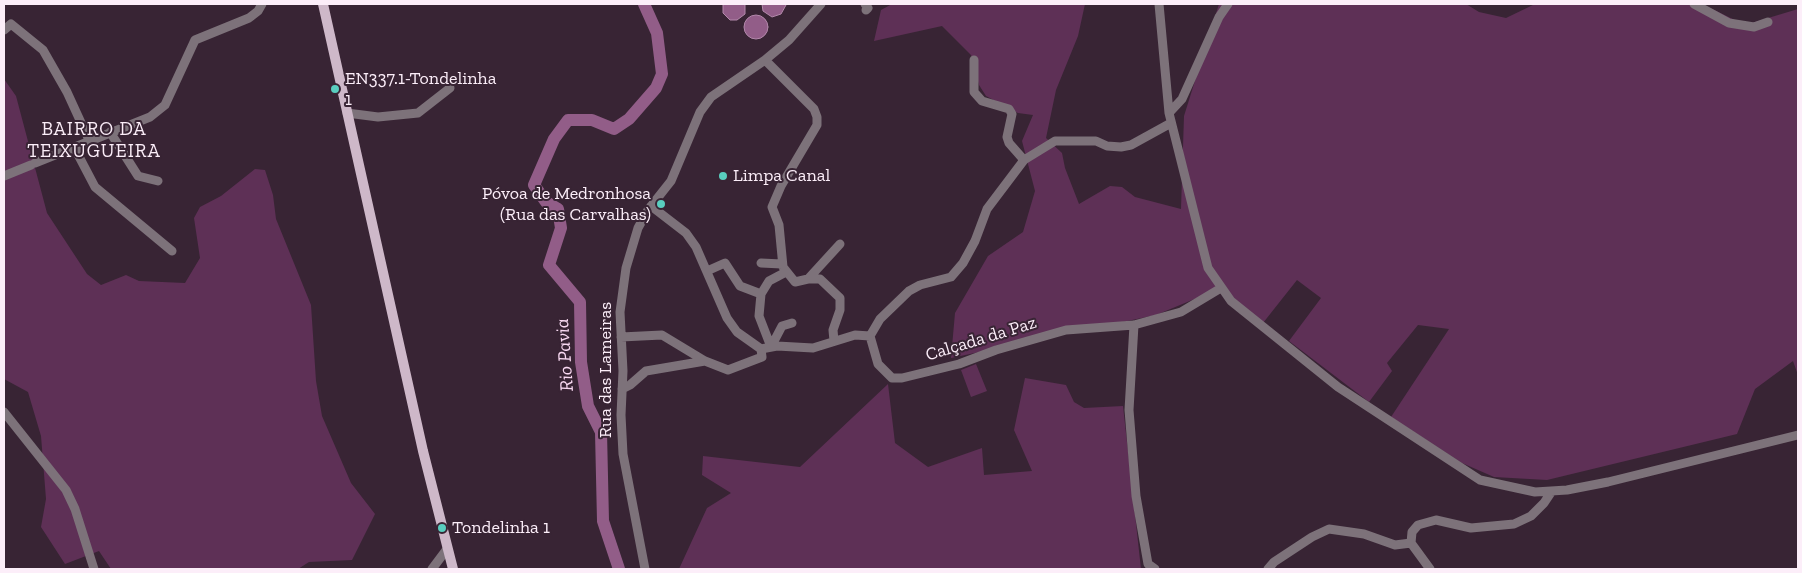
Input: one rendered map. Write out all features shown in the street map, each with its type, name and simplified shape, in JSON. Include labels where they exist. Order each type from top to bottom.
[{"type":"main road","points":[[323,4],[451,568]]},
{"type":"street","points":[[4,176],[89,140],[150,117],[165,106],[195,40],[249,18],[258,11],[262,4]]},
{"type":"street","name":"Rua das Lameiras","points":[[645,569],[623,450],[620,312],[626,268],[638,228],[651,206],[671,181],[700,112],[710,96],[765,60],[789,40],[820,4]]},
{"type":"street","points":[[1159,4],[1169,114],[1208,268],[1231,300],[1338,387],[1480,480],[1535,492],[1608,482],[1798,435]]},
{"type":"street","points":[[1169,114],[1182,99],[1219,17],[1228,4]]},
{"type":"street","points":[[1694,4],[1730,23],[1754,27],[1768,22]]},
{"type":"street","points":[[4,30],[11,24],[43,50],[67,92],[89,140]]},
{"type":"street","points":[[765,60],[814,109],[817,116],[817,125],[781,186],[772,207],[779,226],[784,268],[795,282],[808,278],[820,279],[840,298],[840,310],[834,330],[834,342]]},
{"type":"street","points":[[974,60],[974,92],[982,102],[1009,110],[1012,114],[1007,137],[1009,143],[1024,160]]},
{"type":"street","points":[[348,113],[378,117],[418,113],[450,88]]},
{"type":"street","points":[[651,206],[686,233],[696,246],[727,318],[737,332],[766,348],[813,348],[855,335],[870,336],[880,319],[909,291],[920,285],[951,277],[963,263],[975,242],[987,208],[1024,160],[1055,140],[1096,141],[1106,146],[1121,147],[1131,145],[1171,124]]},
{"type":"street","points":[[110,132],[138,176],[158,181]]},
{"type":"street","points":[[74,147],[96,188],[172,251]]},
{"type":"street","points":[[808,278],[840,244]]},
{"type":"street","points":[[707,271],[725,263],[740,286],[761,294]]},
{"type":"street","points":[[761,263],[784,268]]},
{"type":"street","points":[[766,348],[759,316],[761,294],[769,281],[784,268]]},
{"type":"street","name":"Calçada da Paz","points":[[870,336],[878,364],[892,378],[902,378],[959,364],[996,350],[1066,330],[1134,324],[1181,312],[1221,288]]},
{"type":"street","points":[[621,338],[662,335],[728,370],[762,357],[766,348],[782,326],[792,323]]},
{"type":"street","points":[[1134,324],[1129,410],[1136,496],[1148,564],[1155,569]]},
{"type":"street","points":[[622,389],[630,385],[646,371],[706,360]]},
{"type":"street","points":[[4,412],[66,490],[75,509],[94,569]]},
{"type":"street","points":[[1430,569],[1411,543],[1412,532],[1418,525],[1436,520],[1471,528],[1514,524],[1531,516],[1544,503],[1552,491]]},
{"type":"street","points":[[1268,569],[1274,562],[1312,537],[1329,530],[1364,534],[1394,545],[1411,543]]},
{"type":"street","points":[[432,569],[447,549]]},
{"type":"street","points":[[439,561],[451,568]]},
{"type":"shaded area","points":[[723,4],[745,4],[745,14],[737,20],[730,20],[723,13]]},
{"type":"shaded area","points":[[762,4],[786,5],[781,14],[772,17],[763,11]]},
{"type":"shaded area","points":[[892,4],[1085,4],[1078,36],[1056,90],[1046,138],[1062,153],[1065,168],[1079,204],[1110,186],[1122,187],[1135,197],[1181,209],[1184,116],[1219,4],[1466,4],[1479,12],[1506,18],[1535,4],[1702,4],[1745,25],[1798,9],[1798,375],[1793,361],[1755,389],[1737,434],[1547,480],[1494,477],[1462,463],[1391,417],[1449,329],[1418,325],[1387,363],[1392,371],[1369,402],[1289,341],[1321,298],[1297,280],[1263,323],[1221,288],[1156,315],[951,358],[955,313],[988,256],[1023,232],[1035,191],[1022,141],[1033,115],[1018,113],[986,96],[979,85],[971,55],[942,26],[874,41],[881,10]]},
{"type":"shaded area","points":[[756,15],[765,18],[768,27],[765,36],[756,39],[747,36],[744,27],[747,18]]},
{"type":"shaded area","points":[[4,79],[16,96],[47,213],[87,274],[101,285],[126,275],[139,281],[185,283],[200,258],[194,218],[200,207],[221,196],[255,169],[265,170],[273,195],[276,219],[311,305],[316,381],[322,416],[351,483],[375,514],[352,560],[309,562],[298,569],[111,569],[99,551],[65,564],[41,527],[46,499],[41,436],[28,392],[4,379]]},
{"type":"shaded area","points":[[976,364],[987,391],[971,397],[961,370]]},
{"type":"shaded area","points":[[1025,378],[1066,385],[1074,402],[1084,408],[1123,406],[1141,569],[679,569],[707,508],[731,493],[702,475],[703,456],[800,467],[888,384],[895,443],[928,467],[982,448],[984,475],[1032,471],[1014,430]]},
{"type":"waterway","name":"Rio Pavia","points":[[619,569],[603,521],[601,432],[588,406],[581,362],[580,302],[549,265],[561,228],[558,209],[546,202],[534,185],[554,139],[568,120],[592,120],[614,129],[629,119],[656,88],[662,74],[657,33],[644,4]]},
{"type":"place","name":"EN337.1-Tondelinha 1","points":[[335,89]]},
{"type":"place","name":"Limpa Canal","points":[[723,176]]},
{"type":"place","name":"Póvoa de Medronhosa (Rua das Carvalhas)","points":[[661,204]]},
{"type":"place","name":"Tondelinha 1","points":[[442,528]]},
{"type":"district","name":"BAIRRO DA TEIXUGUEIRA","points":[[94,141]]}]
